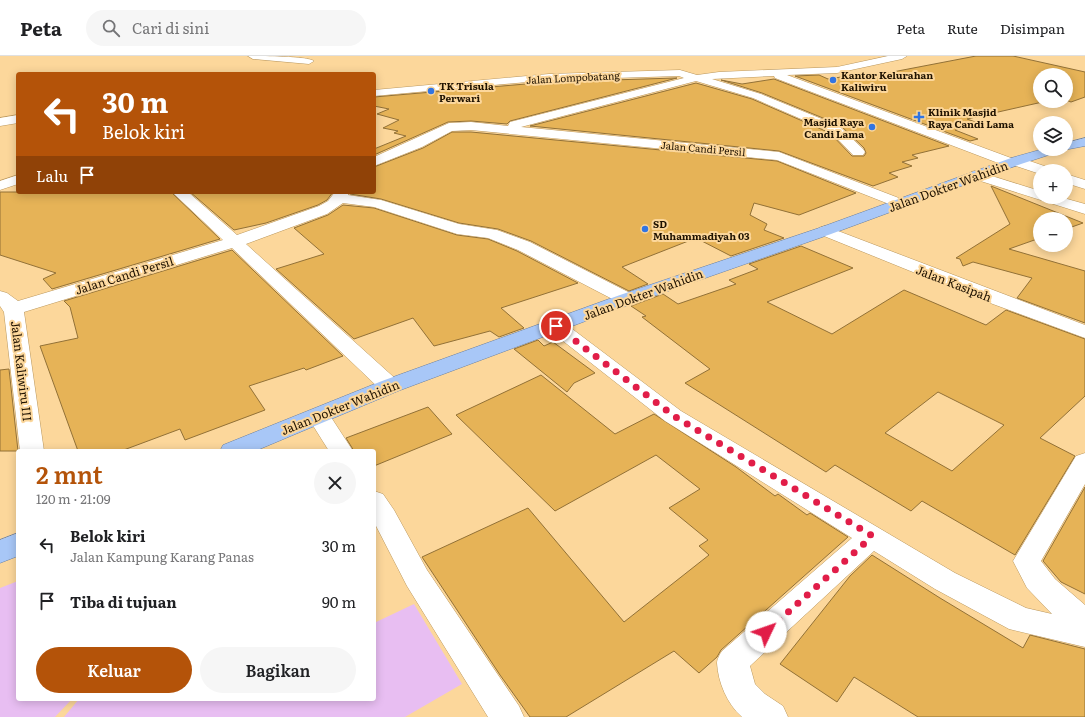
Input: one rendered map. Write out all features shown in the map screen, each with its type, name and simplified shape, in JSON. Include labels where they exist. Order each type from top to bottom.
[{"type":"highway","points":[[1073,145],[1085,142]]},
{"type":"highway","name":"Jalan Dokter Wahidin","points":[[237,449],[390,386],[628,299],[825,231],[976,175],[1034,156]]},
{"type":"highway","points":[[0,552],[16,545]]},
{"type":"street","points":[[253,56],[285,57],[309,61]]},
{"type":"street","points":[[285,57],[277,68],[309,61],[320,56]]},
{"type":"street","name":"Jalan Lompobatang","points":[[376,93],[549,77],[669,73],[696,78],[719,75],[837,70],[902,56]]},
{"type":"street","name":"Jalan Lompobatang","points":[[771,73],[1033,168]]},
{"type":"street","points":[[696,78],[772,101],[829,126],[839,132],[858,152]]},
{"type":"street","name":"Jalan Candi Persil","points":[[499,129],[696,78]]},
{"type":"street","points":[[0,122],[16,119]]},
{"type":"street","name":"Jalan Candi Persil","points":[[376,161],[417,144],[449,127],[472,126],[779,156],[899,203]]},
{"type":"street","points":[[976,175],[1033,194]]},
{"type":"street","points":[[0,186],[16,180]]},
{"type":"street","points":[[1073,181],[1085,185]]},
{"type":"street","points":[[181,194],[236,242],[390,386]]},
{"type":"street","name":"Jalan Candi Persil","points":[[6,303],[236,242],[321,212],[333,206],[341,195],[376,203],[457,228],[491,233],[524,246],[628,299]]},
{"type":"street","points":[[1068,204],[1085,209]]},
{"type":"street","name":"Jalan Kasipah","points":[[825,231],[989,296],[1085,332]]},
{"type":"street","name":"Jalan Kaliwiru III","points":[[6,303],[9,352],[32,449]]},
{"type":"street","points":[[556,326],[674,416],[945,581],[1020,620],[1085,634]]},
{"type":"street","points":[[319,416],[340,449]]},
{"type":"street","points":[[1085,462],[1027,561],[1032,574],[1043,588],[1085,624]]},
{"type":"street","points":[[376,504],[417,578],[507,717]]},
{"type":"street","points":[[771,717],[745,700],[738,685],[733,661],[865,543],[871,535]]},
{"type":"shaded area","points":[[16,582],[16,701],[70,701],[55,717],[0,717],[0,588]]},
{"type":"shaded area","points":[[414,604],[462,684],[405,717],[64,717],[77,701],[376,701],[376,622]]},
{"type":"building","points":[[976,56],[1013,56],[1067,68],[1033,68],[1033,104],[967,119],[981,124],[955,130],[978,139],[970,141],[795,76],[819,75],[828,79],[848,76],[856,79]]},
{"type":"building","points":[[1073,69],[1085,72],[1085,97],[1073,101]]},
{"type":"building","points":[[677,78],[510,121],[507,124],[471,121],[448,122],[376,154],[376,148],[406,136],[394,133],[398,131],[383,128],[399,120],[377,114],[389,109],[376,106],[376,97],[549,82]]},
{"type":"building","points":[[774,79],[949,146],[912,155],[918,158],[902,162],[912,166],[889,173],[898,177],[873,186],[779,151],[530,126],[696,83],[752,99],[830,133],[852,156],[864,156],[866,153],[864,148],[840,125],[762,93],[721,80],[742,84]]},
{"type":"building","points":[[452,132],[471,132],[777,161],[856,193],[799,215],[754,203],[750,215],[767,224],[764,230],[784,238],[731,256],[696,238],[622,267],[648,284],[629,291],[531,241],[498,229],[459,223],[381,199],[350,194],[376,194],[376,166],[423,148]]},
{"type":"building","points":[[991,186],[1056,212],[1033,212],[1033,240],[1009,249],[1085,271],[1085,323],[1017,298],[1032,278],[973,262],[963,266],[960,259],[956,258],[1010,224]]},
{"type":"building","points":[[0,192],[16,192],[16,194],[173,194],[220,239],[52,289],[43,279],[56,273],[0,255]]},
{"type":"building","points":[[192,194],[332,194],[327,200],[318,205],[266,223],[234,230]]},
{"type":"building","points":[[343,205],[374,208],[457,235],[488,239],[517,251],[578,283],[501,308],[524,328],[499,337],[490,331],[434,346],[413,318],[354,339],[276,269],[324,254],[294,228],[328,215]]},
{"type":"building","points":[[1073,219],[1083,223],[1073,227]]},
{"type":"building","points":[[801,246],[853,268],[767,302],[832,334],[904,290],[986,325],[1006,310],[1085,339],[1085,396],[1040,438],[1075,456],[1015,555],[922,501],[911,511],[835,465],[826,472],[685,383],[710,369],[642,317],[646,316],[631,306],[663,294],[678,304],[736,284],[729,280],[758,269],[749,264]],"holes":[[[938,392],[1004,425],[952,471],[885,433]]]},
{"type":"building","points":[[232,250],[343,356],[306,370],[304,368],[249,386],[265,410],[185,440],[180,429],[126,449],[77,449],[40,346],[78,338],[70,307],[64,301]]},
{"type":"building","points":[[538,340],[544,346],[553,342],[595,373],[574,383],[567,392],[514,349]]},
{"type":"building","points":[[9,369],[18,449],[16,449],[16,451],[0,451],[0,370]]},
{"type":"building","points":[[541,375],[615,434],[654,414],[736,467],[775,496],[778,494],[807,515],[810,513],[848,537],[721,650],[717,657],[699,673],[674,651],[566,717],[530,717],[500,675],[422,557],[528,508],[624,622],[709,555],[699,546],[708,540],[669,508],[700,489],[656,455],[555,511],[456,415]]},
{"type":"building","points":[[428,407],[452,434],[376,465],[376,449],[353,449],[346,438]]},
{"type":"building","points":[[1085,487],[1085,594],[1061,582],[1043,561]]},
{"type":"building","points":[[872,555],[1023,648],[1030,635],[1085,649],[1085,717],[918,717],[854,677],[837,702],[780,664],[850,576]]},
{"type":"place","name":"Kantor Kelurahan Kaliwiru","points":[[833,80]]},
{"type":"place","name":"TK Trisula Perwari","points":[[431,91]]},
{"type":"place","name":"Klinik Masjid Raya Candi Lama","points":[[919,117]]},
{"type":"place","name":"Masjid Raya Candi Lama","points":[[872,127]]},
{"type":"place","name":"SD Muhammadiyah 03","points":[[645,229]]},
{"type":"route","points":[[556,326],[674,416],[871,535],[865,543],[766,632]]}]
